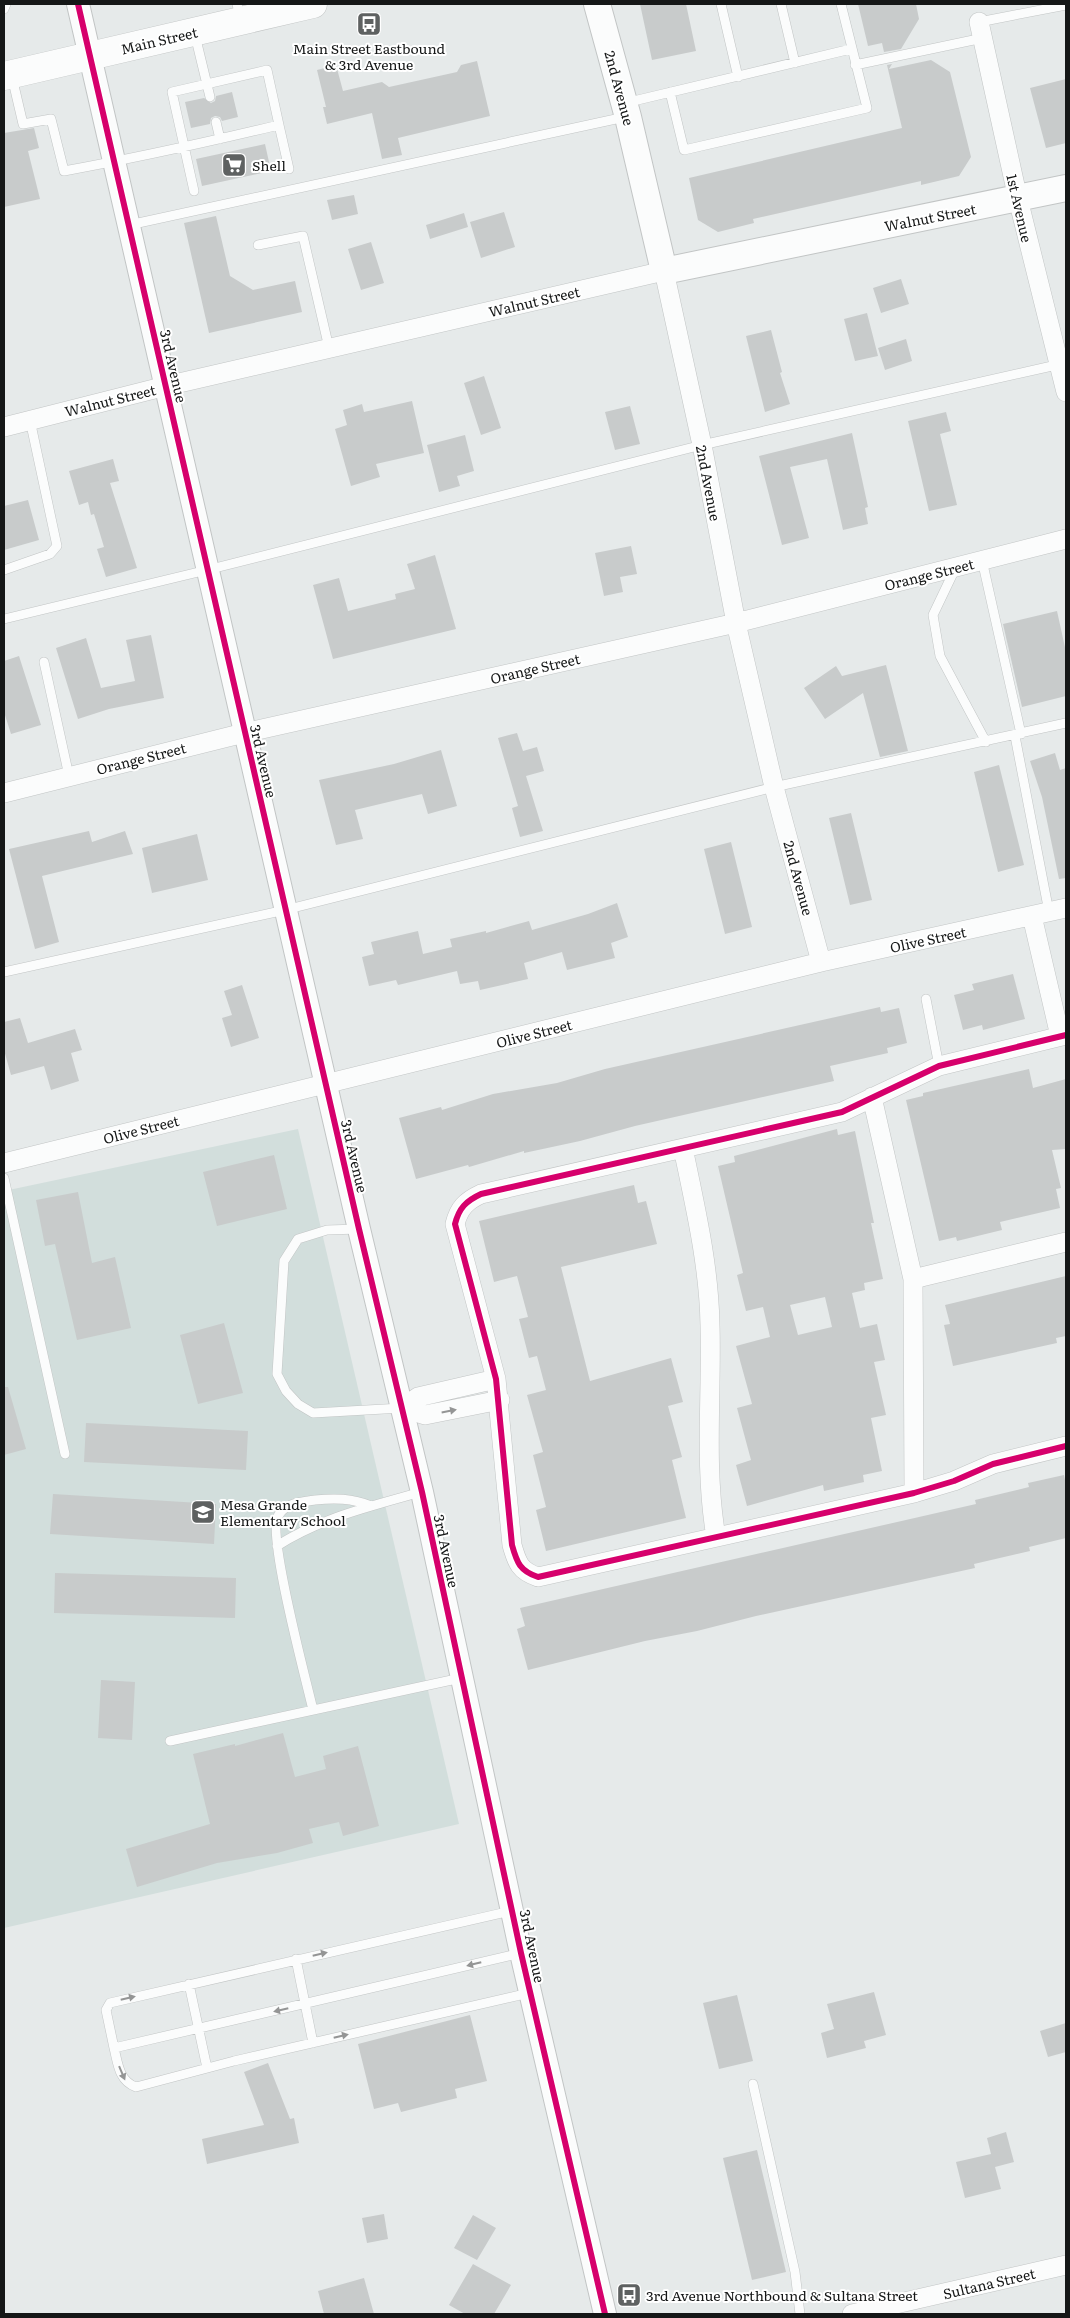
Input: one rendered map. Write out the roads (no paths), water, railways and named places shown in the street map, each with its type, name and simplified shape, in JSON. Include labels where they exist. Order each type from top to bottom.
[{"type":"main road","name":"Main Street","points":[[8,75],[195,32],[239,12],[313,4]]},
{"type":"main road","name":"2nd Avenue","points":[[597,4],[626,110],[664,271]]},
{"type":"main road","name":"Walnut Street","points":[[664,271],[1066,188]]},
{"type":"street","name":"3rd Avenue","points":[[78,4],[285,910],[422,1492],[521,1953],[605,2314]]},
{"type":"street","name":"1st Avenue","points":[[981,30],[1018,199],[1063,363],[1066,392]]},
{"type":"street","name":"Walnut Street","points":[[4,425],[664,271]]},
{"type":"street","name":"2nd Avenue","points":[[664,271],[702,445],[736,623],[774,788],[821,962]]},
{"type":"street","name":"Orange Street","points":[[4,792],[244,732],[736,623],[1066,539]]},
{"type":"street","name":"Olive Street","points":[[4,1163],[821,962],[1049,912]]},
{"type":"street","points":[[1049,912],[1063,1036],[939,1066],[842,1112],[481,1194],[467,1201],[458,1212],[456,1224],[458,1241],[496,1379],[500,1400],[512,1545],[516,1563],[524,1572],[538,1577],[557,1574],[914,1493],[954,1481],[993,1464],[1066,1446]]},
{"type":"street","points":[[872,1097],[913,1279],[914,1493]]},
{"type":"street","points":[[683,1148],[702,1236],[710,1322],[709,1478],[716,1537]]},
{"type":"street","points":[[913,1279],[1066,1242]]},
{"type":"street","points":[[402,1408],[418,1397],[496,1379]]},
{"type":"street","points":[[402,1408],[425,1416],[500,1400]]},
{"type":"street","name":"Sultana Street","points":[[852,2314],[1066,2265]]},
{"type":"lane","points":[[4,9],[6,4]]},
{"type":"lane","points":[[721,4],[738,77]]},
{"type":"lane","points":[[781,4],[795,63]]},
{"type":"lane","points":[[670,92],[684,150],[866,108],[841,4]]},
{"type":"lane","points":[[855,65],[1066,5]]},
{"type":"lane","points":[[195,32],[210,97]]},
{"type":"lane","points":[[129,225],[626,110],[670,92],[851,49]]},
{"type":"lane","points":[[194,191],[172,92],[267,70],[289,169]]},
{"type":"lane","points":[[8,75],[23,124],[51,119],[64,172],[279,125]]},
{"type":"lane","points":[[216,122],[220,139]]},
{"type":"lane","points":[[258,246],[303,236],[330,348]]},
{"type":"lane","points":[[4,619],[208,570],[702,445],[1063,363]]},
{"type":"lane","points":[[4,570],[50,554],[57,546],[30,420]]},
{"type":"lane","points":[[982,560],[1018,735],[1049,912]]},
{"type":"lane","points":[[956,566],[933,615],[940,656],[986,742]]},
{"type":"lane","points":[[44,662],[69,776]]},
{"type":"lane","points":[[4,972],[285,910],[774,788],[1066,723]]},
{"type":"lane","points":[[926,999],[939,1066]]},
{"type":"lane","points":[[4,1178],[65,1454]]},
{"type":"lane","points":[[359,1229],[327,1230],[298,1239],[284,1261],[277,1374],[286,1392],[298,1404],[313,1413],[402,1408]]},
{"type":"lane","points":[[277,1546],[306,1529],[371,1506],[422,1492]]},
{"type":"lane","points":[[313,1710],[277,1546],[276,1517],[284,1508],[296,1503],[345,1499],[371,1506]]},
{"type":"lane","points":[[170,1741],[461,1678]]},
{"type":"lane","points":[[512,1911],[110,2003],[106,2010],[114,2048],[120,2073],[126,2084],[136,2087],[313,2042],[530,1993]]},
{"type":"lane","points":[[114,2048],[521,1953]]},
{"type":"lane","points":[[296,1960],[313,2042]]},
{"type":"lane","points":[[188,1984],[208,2068]]},
{"type":"lane","points":[[752,2084],[795,2272],[800,2314]]},
{"type":"place","name":"Main Street Eastbound & 3rd Avenue","points":[[369,24]]},
{"type":"place","name":"Shell","points":[[234,165]]},
{"type":"place","name":"Mesa Grande Elementary School","points":[[203,1512]]},
{"type":"place","name":"3rd Avenue Northbound & Sultana Street","points":[[629,2295]]}]
